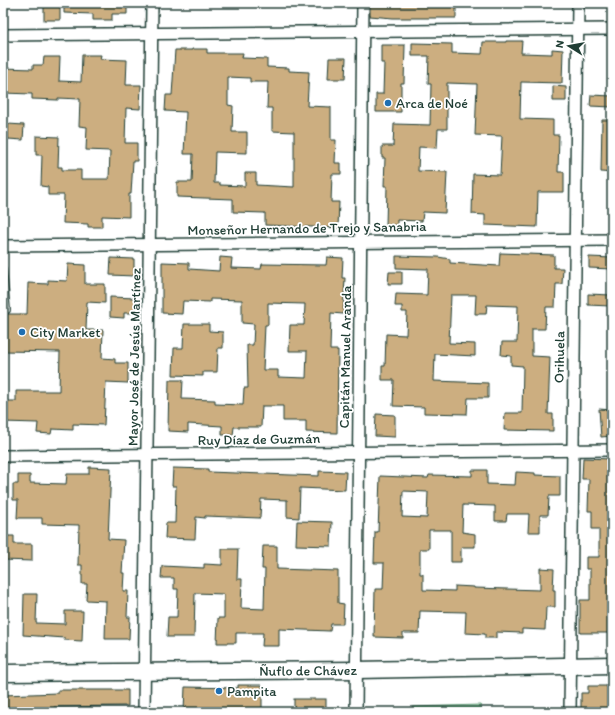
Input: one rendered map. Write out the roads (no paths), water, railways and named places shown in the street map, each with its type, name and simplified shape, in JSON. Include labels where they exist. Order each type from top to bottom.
[{"type":"street","name":"Mayor José de Jesús Martínez","points":[[144,712],[152,3]]},
{"type":"street","name":"Capitán Manuel Aranda","points":[[356,712],[364,3]]},
{"type":"street","name":"Orihuela","points":[[570,712],[578,3]]},
{"type":"street","points":[[3,35],[612,30]]},
{"type":"street","name":"Monseñor Hernando de Trejo y Sanabria","points":[[3,246],[612,240]]},
{"type":"street","name":"Ruy Díaz de Guzmán","points":[[3,456],[612,450]]},
{"type":"street","name":"Ñuflo de Chávez","points":[[3,673],[357,670],[612,665]]},
{"type":"lane","points":[[3,269],[7,310]]},
{"type":"place","name":"Arca de Noé","points":[[388,103]]},
{"type":"place","name":"City Market","points":[[22,332]]},
{"type":"place","name":"Pampita","points":[[219,691]]}]
